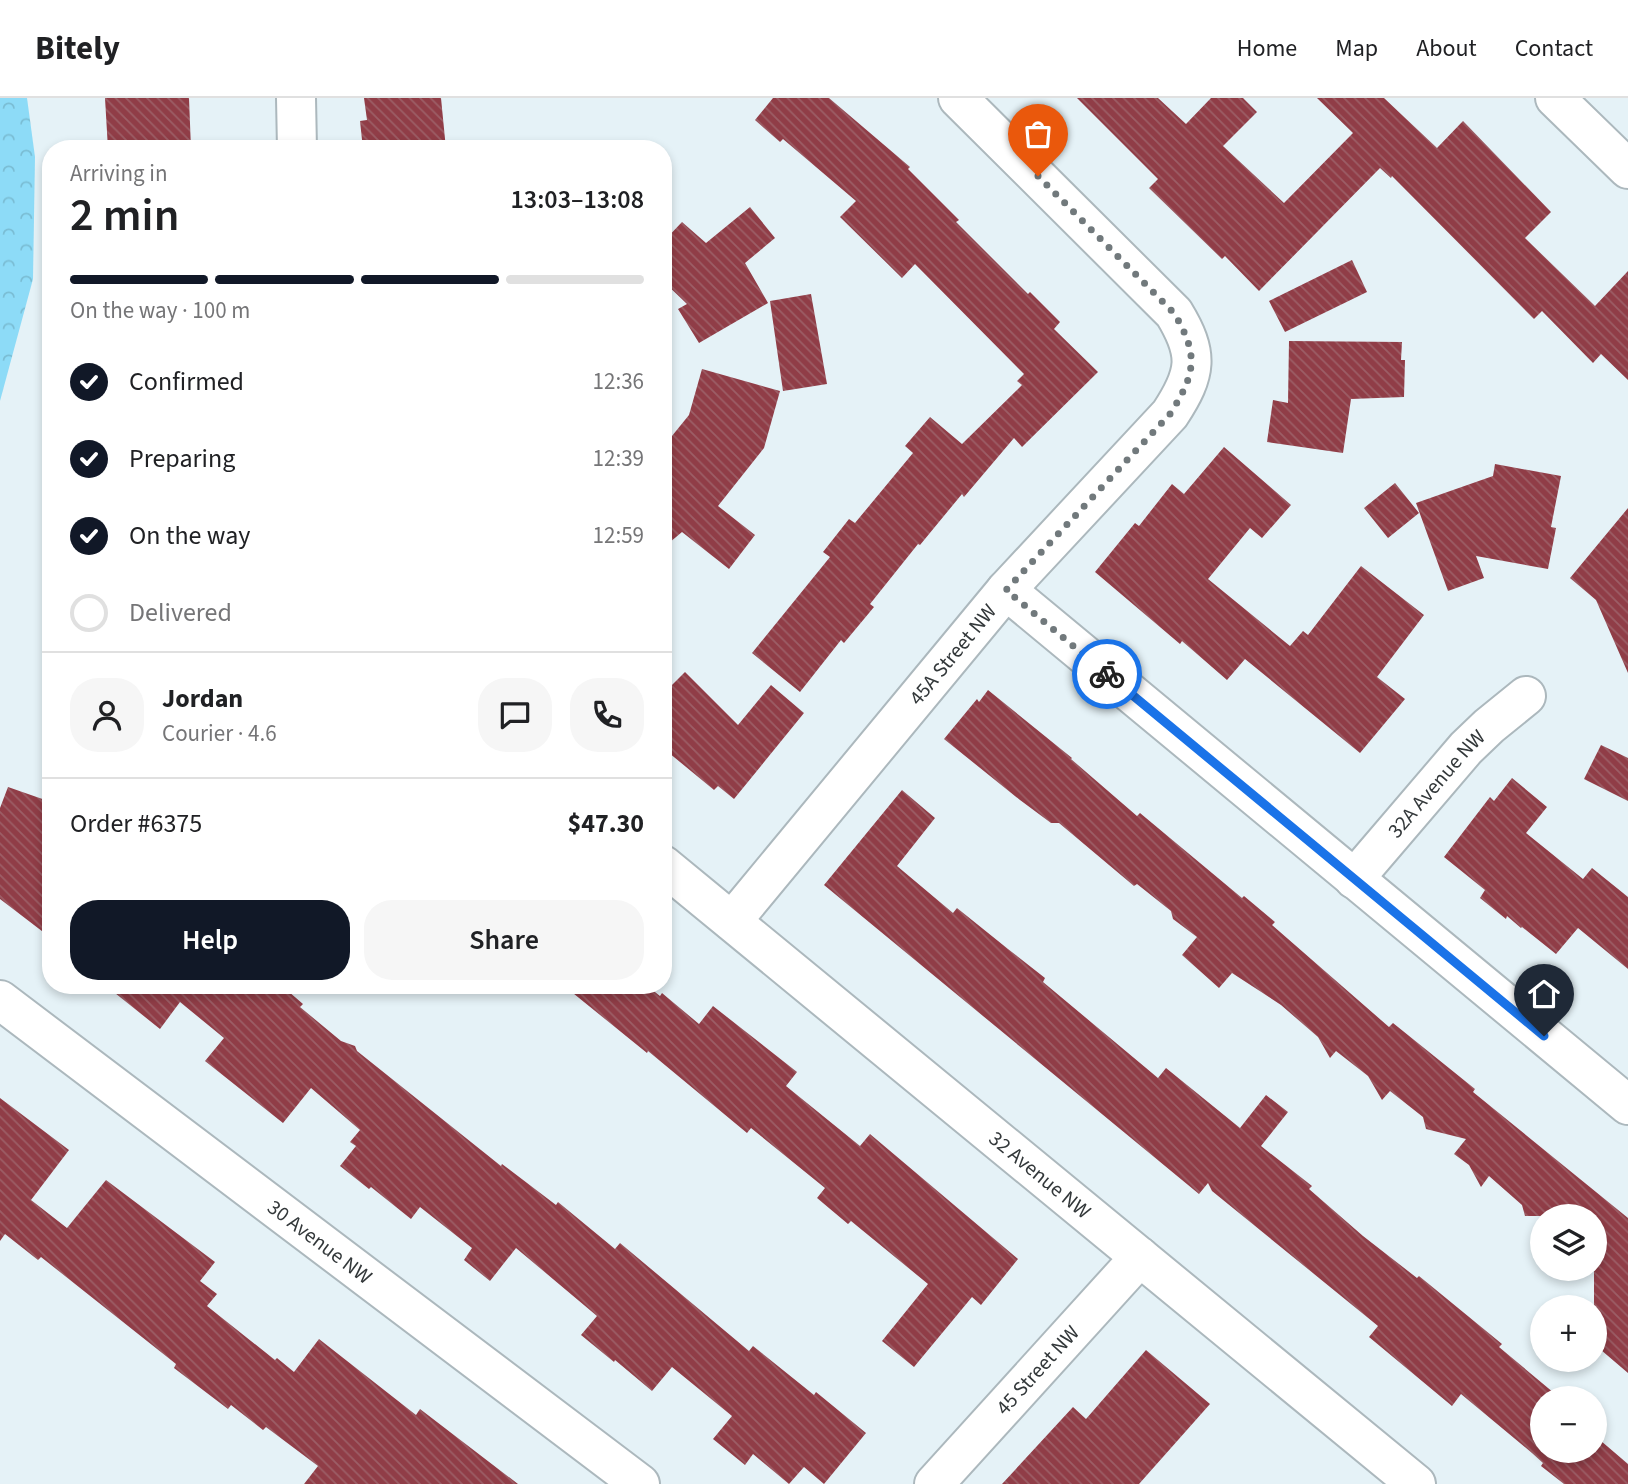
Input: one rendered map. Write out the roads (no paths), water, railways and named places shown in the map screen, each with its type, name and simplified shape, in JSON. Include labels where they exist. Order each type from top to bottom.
[{"type":"street","points":[[296,98],[297,140]]},
{"type":"street","name":"45A Street NW","points":[[732,922],[1006,590],[1170,414],[1186,385],[1193,354],[1180,323],[1157,294],[958,98]]},
{"type":"street","points":[[1555,98],[1628,169]]},
{"type":"street","points":[[1006,590],[1628,1105]]},
{"type":"street","name":"32A Avenue NW","points":[[1354,879],[1466,748],[1527,696]]},
{"type":"street","name":"32 Avenue NW","points":[[672,872],[1416,1484]]},
{"type":"street","name":"30 Avenue NW","points":[[0,1000],[640,1484]]},
{"type":"street","name":"45 Street NW","points":[[934,1484],[1140,1257]]}]
